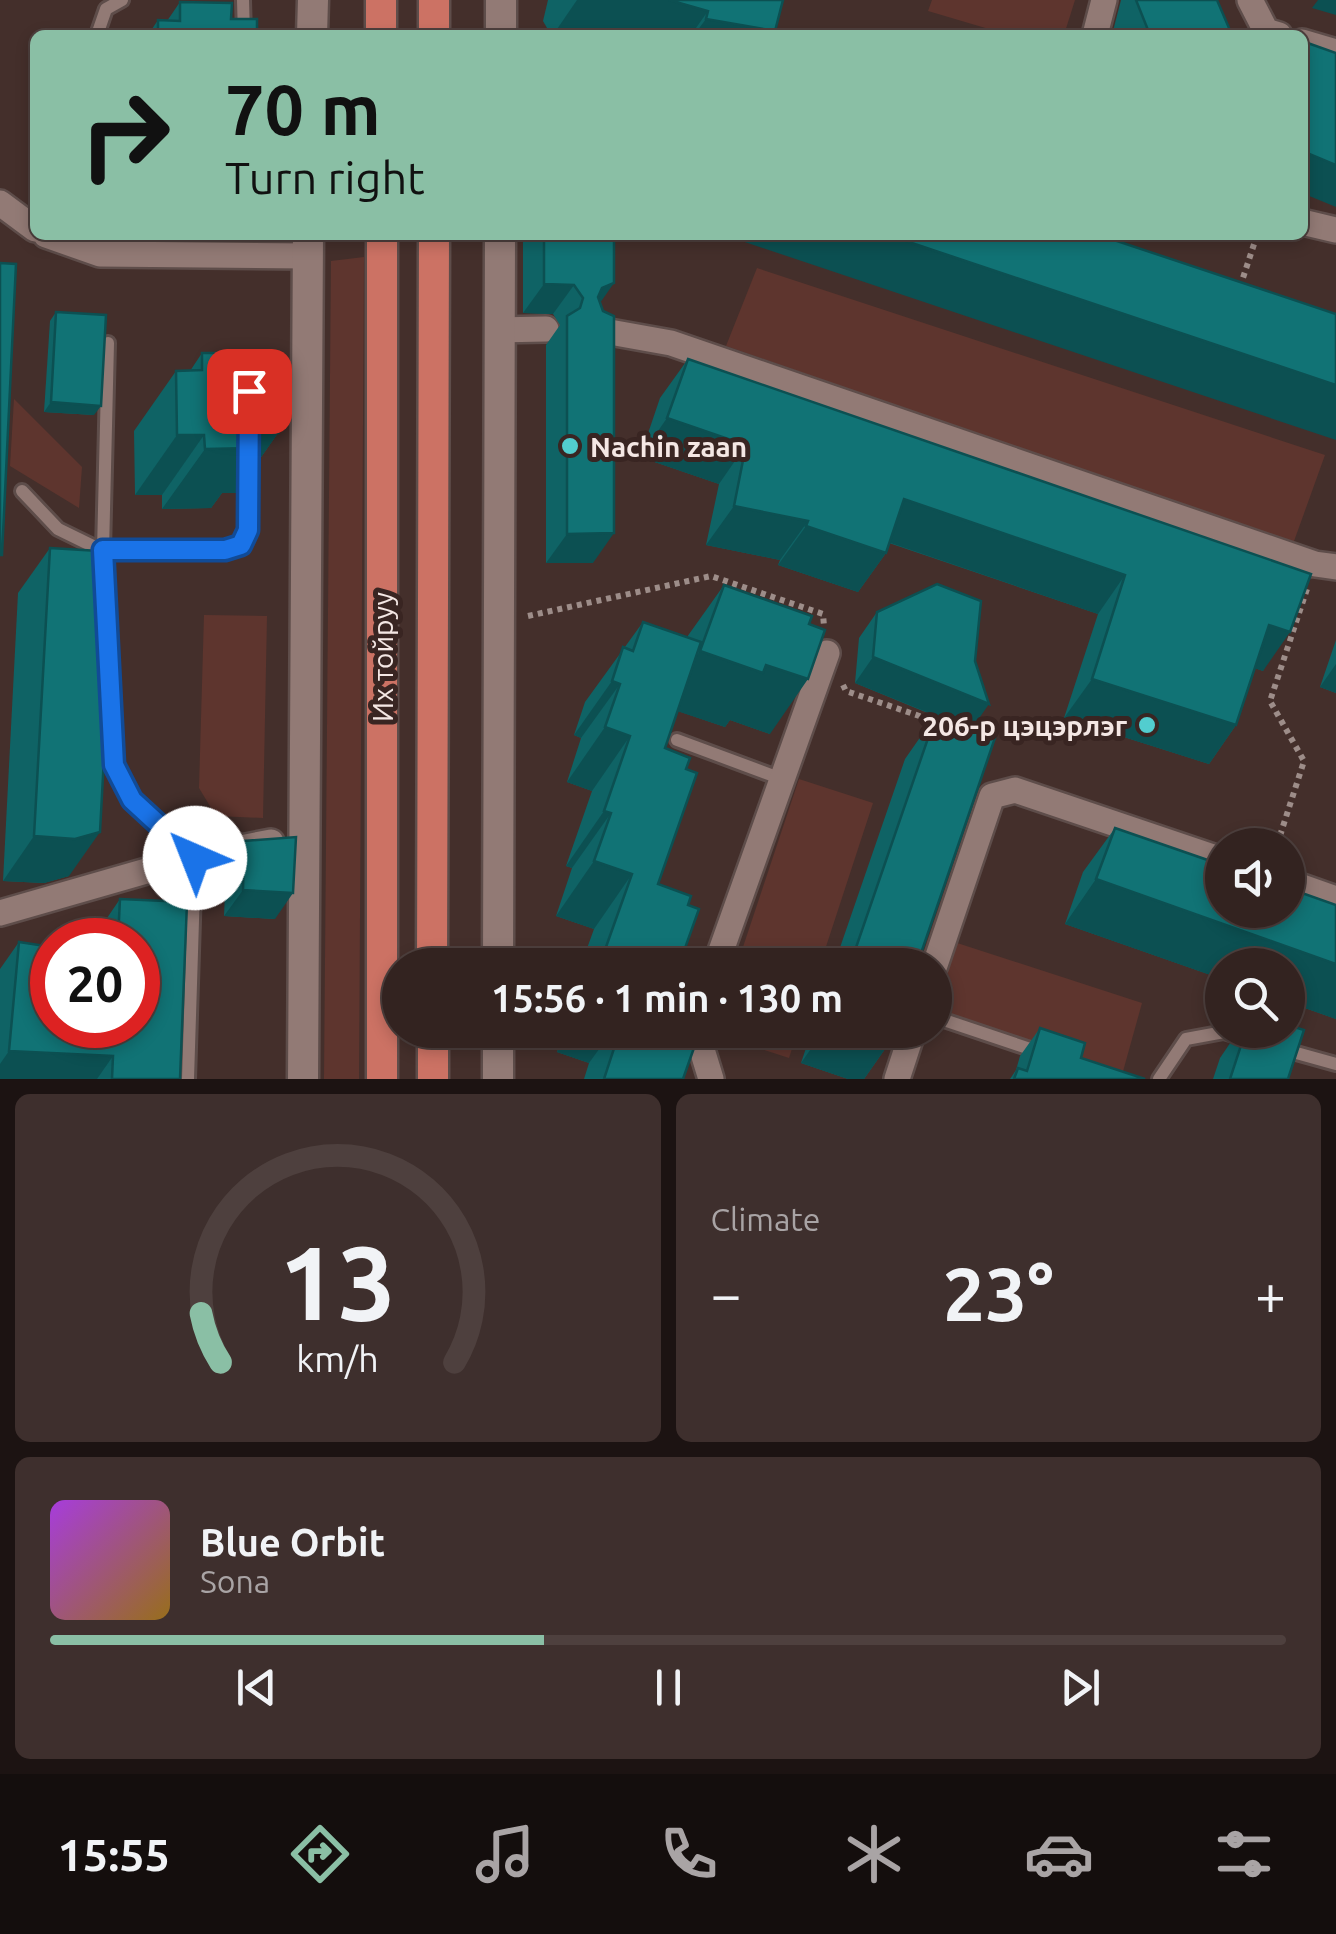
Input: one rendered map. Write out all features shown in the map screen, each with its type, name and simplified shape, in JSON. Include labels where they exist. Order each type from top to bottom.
[{"type":"main road","points":[[381,0],[382,30]]},
{"type":"main road","points":[[434,0],[434,30]]},
{"type":"main road","name":"Их тойруу","points":[[382,240],[382,1079]]},
{"type":"main road","name":"Их тойруу","points":[[432,948],[434,240]]},
{"type":"main road","points":[[432,1048],[433,1079]]},
{"type":"street","points":[[312,30],[313,0]]},
{"type":"street","points":[[500,30],[501,0]]},
{"type":"street","points":[[1096,30],[1104,0]]},
{"type":"street","points":[[1250,0],[1265,30]]},
{"type":"street","points":[[1308,44],[1336,52]]},
{"type":"street","points":[[0,202],[30,225]]},
{"type":"street","points":[[1308,223],[1336,230]]},
{"type":"street","points":[[60,240],[100,254],[308,246],[303,1079]]},
{"type":"street","points":[[498,948],[500,240]]},
{"type":"street","points":[[500,330],[546,329]]},
{"type":"street","points":[[593,329],[671,343],[1326,566]]},
{"type":"street","points":[[722,948],[827,653]]},
{"type":"street","points":[[941,948],[992,796],[1015,790],[1205,854]]},
{"type":"street","points":[[0,913],[195,858],[305,835]]},
{"type":"street","points":[[1305,888],[1336,899]]},
{"type":"street","points":[[498,1048],[498,1079]]},
{"type":"street","points":[[702,1048],[711,1079]]},
{"type":"street","points":[[897,1079],[907,1048]]},
{"type":"lane","points":[[100,30],[106,9],[122,0]]},
{"type":"lane","points":[[244,0],[244,30]]},
{"type":"lane","points":[[106,590],[103,550],[108,343]]},
{"type":"lane","points":[[22,491],[58,529],[103,550],[225,550],[241,545],[248,530],[248,450]]},
{"type":"lane","points":[[108,628],[114,765],[132,800],[195,858],[188,1079]]},
{"type":"lane","points":[[676,740],[782,779]]},
{"type":"lane","points":[[952,1023],[1065,1060]]},
{"type":"lane","points":[[1159,1079],[1186,1039],[1224,1032],[1336,1064]]},
{"type":"path","points":[[1235,303],[1254,240]]},
{"type":"path","points":[[1282,828],[1304,760],[1270,701],[1326,566]]},
{"type":"path","points":[[499,622],[712,576],[823,614],[827,653],[846,691],[952,728]]},
{"type":"shaded area","points":[[932,0],[1075,0],[1066,30],[992,30],[928,11]]},
{"type":"shaded area","points":[[364,257],[359,1079],[324,1079],[331,261]]},
{"type":"shaded area","points":[[757,268],[1325,455],[1293,544],[726,346]]},
{"type":"shaded area","points":[[14,399],[82,467],[79,508],[10,466]]},
{"type":"shaded area","points":[[204,615],[267,616],[263,818],[216,816],[199,788]]},
{"type":"shaded area","points":[[799,779],[873,803],[826,948],[743,948]]},
{"type":"shaded area","points":[[951,941],[1142,1003],[1122,1075],[952,1018],[952,948],[948,948]]},
{"type":"shaded area","points":[[758,1048],[792,1048],[789,1058]]},
{"type":"building","points":[[669,0],[783,0],[775,30],[706,19],[708,11]]},
{"type":"building","points":[[1136,0],[1217,0],[1230,30],[1148,30]]},
{"type":"building","points":[[180,2],[232,3],[231,19],[257,19],[257,30],[158,30],[158,20],[180,21]]},
{"type":"building","points":[[1308,43],[1336,53],[1336,165],[1308,153]]},
{"type":"building","points":[[544,240],[614,240],[614,283],[602,288],[598,297],[603,311],[614,316],[614,533],[567,534],[567,316],[580,308],[583,298],[574,285],[544,284]]},
{"type":"building","points":[[903,240],[1114,240],[1336,314],[1336,385]]},
{"type":"building","points":[[0,263],[16,264],[2,555],[0,555]]},
{"type":"building","points":[[56,312],[106,315],[101,406],[51,402]]},
{"type":"building","points":[[202,353],[252,353],[252,371],[277,370],[278,433],[253,433],[253,448],[205,449],[204,435],[177,435],[176,371],[202,370]]},
{"type":"building","points":[[688,359],[1311,574],[1290,632],[1269,625],[1236,725],[1092,679],[1125,575],[904,499],[886,553],[806,526],[808,521],[734,506],[746,445],[667,418]]},
{"type":"building","points":[[50,548],[115,552],[100,832],[75,839],[34,836]]},
{"type":"building","points":[[937,584],[981,601],[975,661],[989,704],[873,657],[877,612]]},
{"type":"building","points":[[724,585],[812,616],[809,624],[825,630],[808,679],[766,665],[763,673],[700,651]]},
{"type":"building","points":[[643,622],[701,642],[665,748],[690,758],[686,769],[697,773],[658,884],[691,896],[688,905],[699,909],[685,948],[606,947],[632,874],[594,861],[611,813],[604,811],[630,736],[605,727],[620,684],[612,681],[623,647],[633,651]]},
{"type":"building","points":[[936,715],[996,735],[923,948],[856,948]]},
{"type":"building","points":[[1115,828],[1205,859],[1205,918],[1096,879]]},
{"type":"building","points":[[296,837],[293,893],[243,890],[244,841]]},
{"type":"building","points":[[1305,894],[1336,905],[1336,964],[1305,953],[1305,948],[1291,948],[1234,928],[1305,928]]},
{"type":"building","points":[[120,899],[187,902],[180,1079],[112,1079],[113,1056],[9,1051],[19,942],[30,944],[30,1048],[160,1048],[160,918],[119,918]]},
{"type":"building","points":[[1040,1028],[1085,1043],[1081,1058],[1145,1079],[1014,1079],[1018,1068],[1027,1071]]},
{"type":"building","points":[[614,1048],[694,1048],[683,1079],[604,1079]]},
{"type":"building","points":[[1240,1048],[1298,1048],[1288,1079],[1230,1079]]},
{"type":"place","name":"Nachin zaan","points":[[570,446]]},
{"type":"place","name":"206-р цэцэрлэг","points":[[1147,725]]},
{"type":"route","points":[[195,858],[163,824],[132,800],[114,765],[103,550],[225,550],[241,545],[248,530],[249,391]]}]
